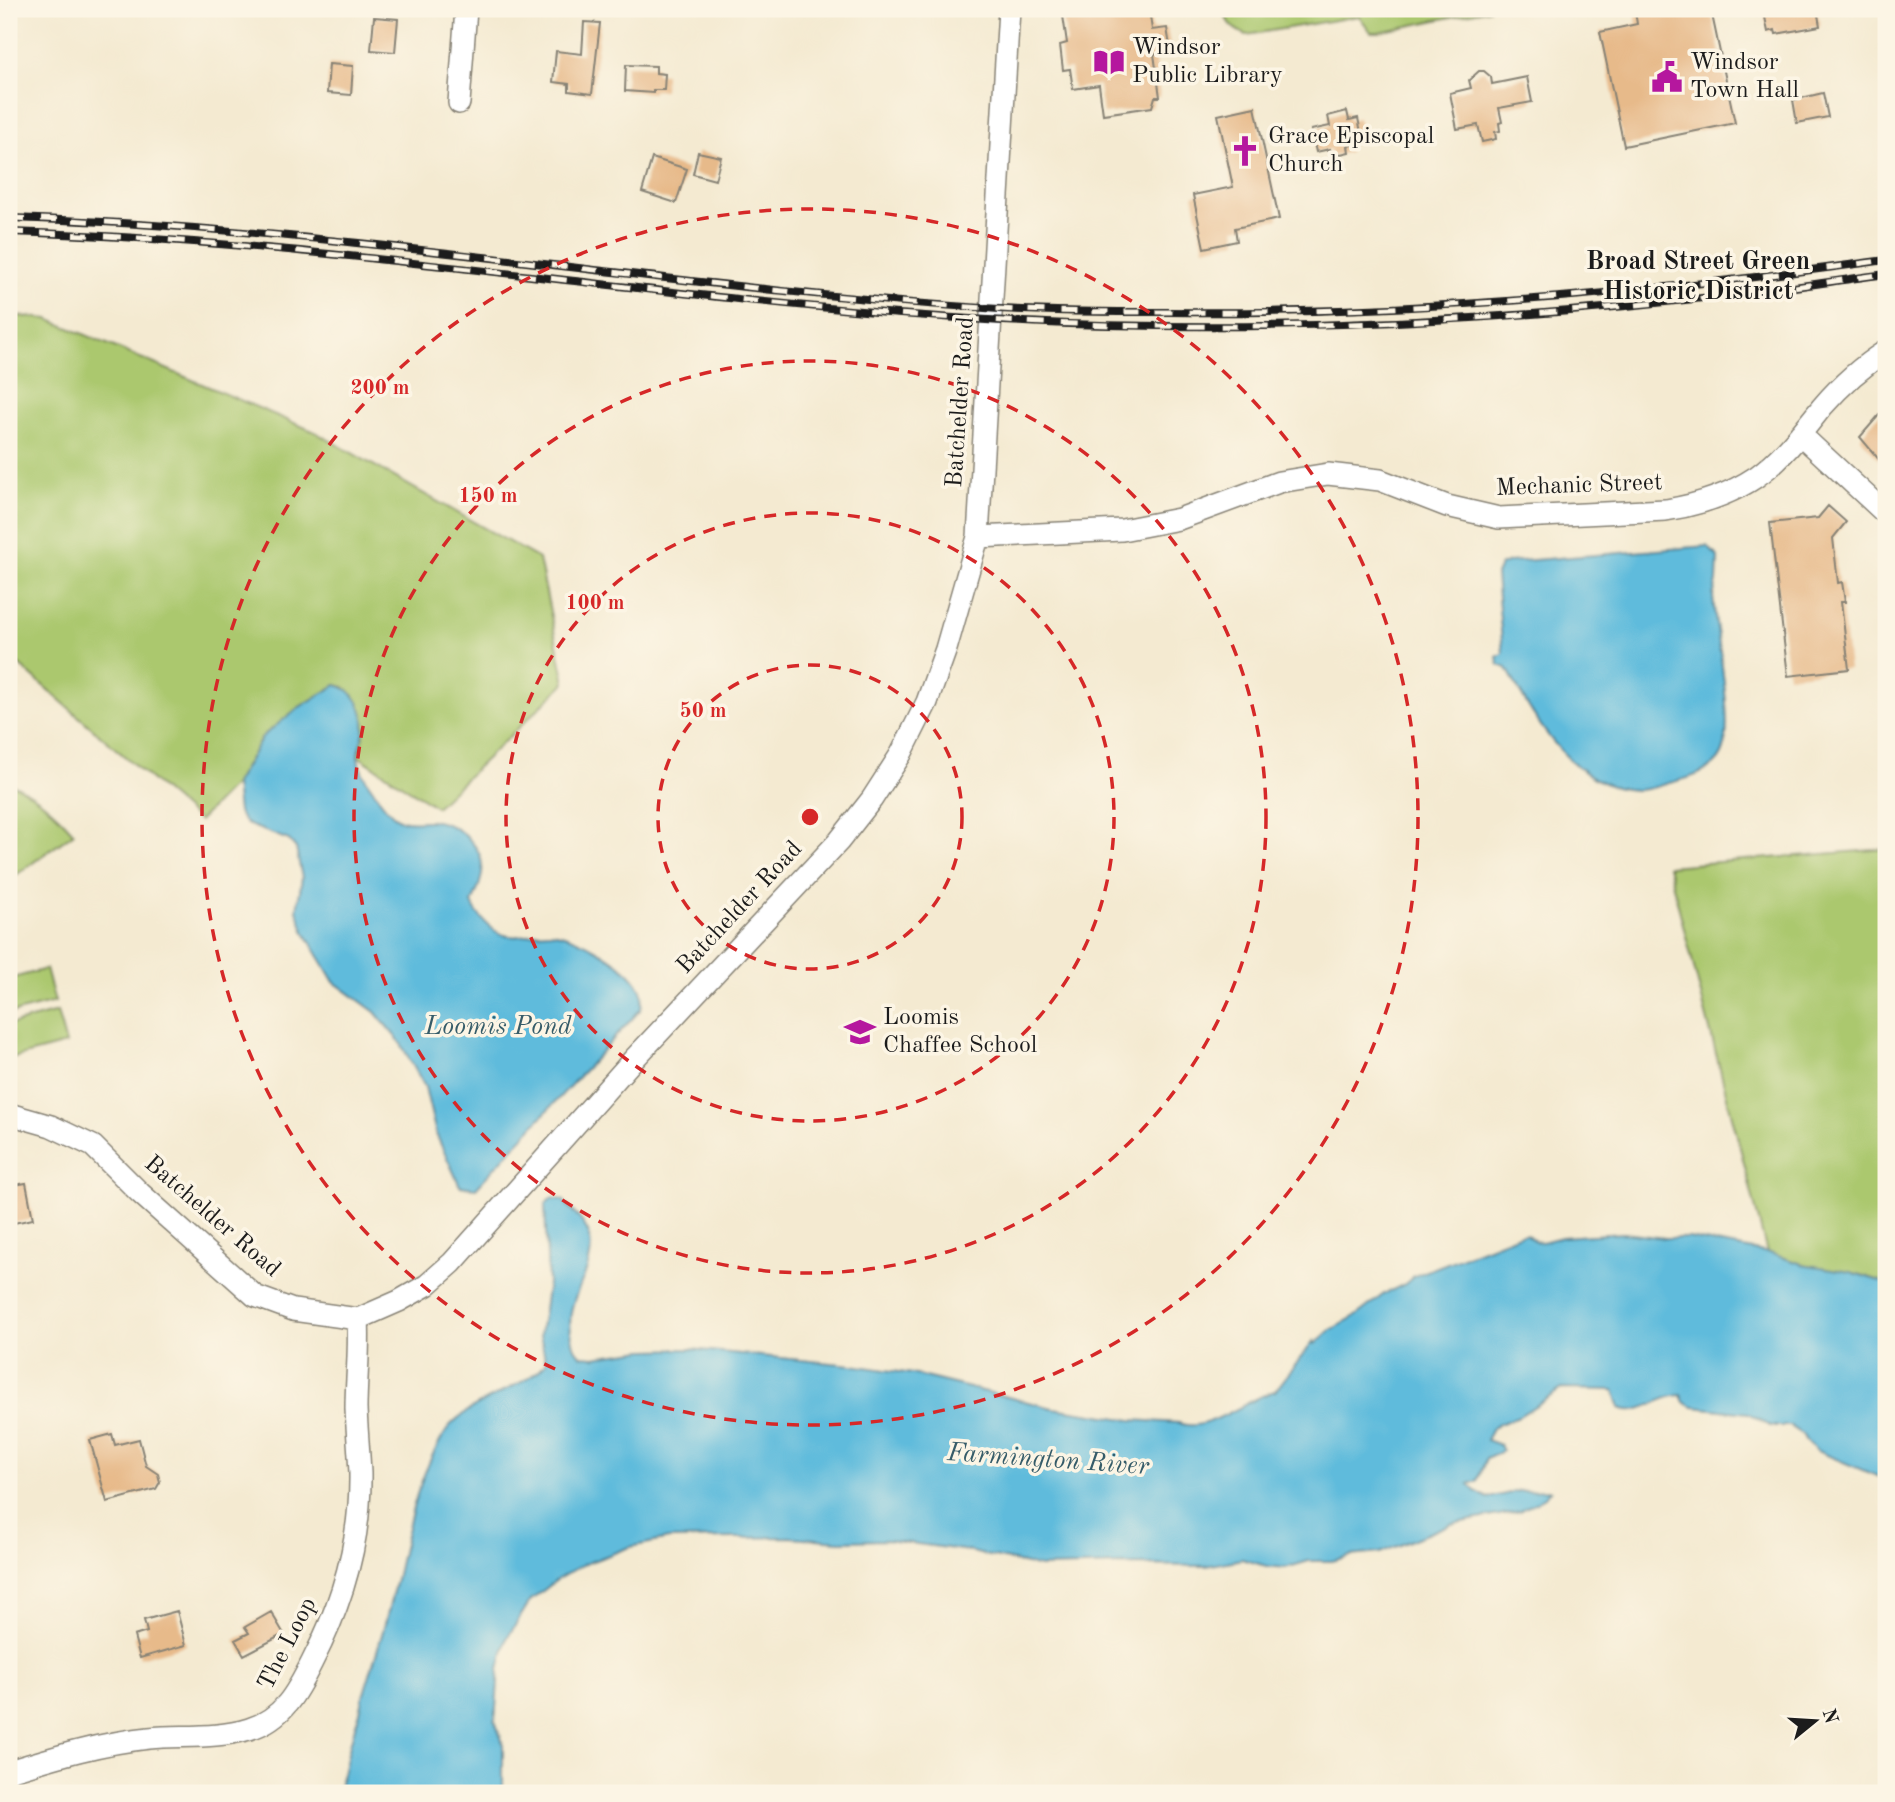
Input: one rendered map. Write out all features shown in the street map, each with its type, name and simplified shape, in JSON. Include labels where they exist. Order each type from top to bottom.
[{"type":"street","points":[[459,103],[466,9]]},
{"type":"street","name":"Batchelder Road","points":[[9,1114],[51,1126],[93,1146],[140,1193],[255,1296],[293,1310],[358,1319],[418,1291],[452,1263],[633,1060],[848,830],[901,754],[927,702],[946,649],[978,537],[1009,9]]},
{"type":"street","name":"Mechanic Street","points":[[978,537],[1144,527],[1186,517],[1279,482],[1328,474],[1380,480],[1447,506],[1499,518],[1666,510],[1690,506],[1735,489],[1757,476],[1777,459],[1847,381],[1886,351]]},
{"type":"street","points":[[1800,434],[1884,512]]},
{"type":"street","name":"The Loop","points":[[9,1771],[87,1748],[149,1738],[212,1736],[250,1729],[281,1713],[304,1678],[330,1628],[346,1583],[355,1534],[360,1475],[356,1407],[360,1342],[358,1319]]},
{"type":"green space","points":[[1224,9],[1490,9],[1379,32],[1371,32],[1359,16],[1247,35],[1231,26]]},
{"type":"green space","points":[[9,315],[48,319],[313,431],[539,559],[565,683],[436,807],[358,756],[364,732],[345,687],[336,685],[298,708],[263,736],[235,784],[199,821],[9,656]]},
{"type":"green space","points":[[9,783],[44,804],[74,833],[9,880]]},
{"type":"green space","points":[[1886,849],[1886,1283],[1862,1275],[1802,1264],[1767,1253],[1668,866]]},
{"type":"green space","points":[[46,969],[55,1002],[9,1014],[9,979]]},
{"type":"green space","points":[[57,1012],[66,1044],[9,1059],[9,1025]]},
{"type":"water","points":[[1707,546],[1718,557],[1713,596],[1726,701],[1726,741],[1722,754],[1713,765],[1701,773],[1641,790],[1614,786],[1593,777],[1575,764],[1542,728],[1507,668],[1499,665],[1497,657],[1503,653],[1496,575],[1500,566],[1509,562]]},
{"type":"water","name":"Loomis Pond","points":[[336,685],[349,691],[361,709],[364,731],[358,751],[359,762],[366,779],[385,806],[403,820],[445,823],[461,832],[475,846],[482,863],[482,873],[472,903],[484,921],[497,932],[507,936],[550,932],[588,945],[628,972],[642,993],[641,1009],[476,1188],[460,1186],[436,1134],[425,1087],[400,1042],[375,1012],[334,982],[305,933],[297,910],[302,878],[296,848],[289,840],[249,825],[238,812],[235,784],[263,736],[298,708]]},
{"type":"water","name":"Farmington River","points":[[551,1198],[563,1200],[583,1223],[590,1239],[591,1252],[571,1310],[570,1323],[574,1346],[582,1356],[691,1349],[852,1365],[912,1374],[1053,1408],[1132,1420],[1190,1425],[1215,1420],[1275,1391],[1314,1341],[1315,1344],[1329,1331],[1414,1276],[1521,1234],[1542,1242],[1562,1237],[1624,1233],[1689,1238],[1769,1253],[1802,1264],[1851,1272],[1886,1283],[1886,1480],[1817,1451],[1802,1434],[1790,1426],[1770,1426],[1748,1413],[1693,1407],[1684,1402],[1681,1395],[1643,1408],[1627,1410],[1620,1408],[1614,1390],[1562,1389],[1519,1416],[1492,1429],[1486,1440],[1500,1445],[1503,1451],[1486,1459],[1477,1481],[1469,1484],[1488,1498],[1519,1491],[1550,1490],[1545,1497],[1520,1511],[1451,1524],[1380,1553],[1332,1561],[1309,1561],[1285,1568],[1242,1559],[1206,1566],[1040,1567],[962,1550],[887,1540],[839,1541],[792,1537],[669,1539],[630,1547],[582,1565],[558,1579],[530,1601],[506,1640],[499,1669],[495,1721],[503,1743],[503,1793],[337,1793],[387,1616],[418,1490],[437,1447],[458,1418],[529,1378],[546,1362],[540,1335],[548,1283],[545,1205]]},
{"type":"building","name":"Windsor Public Library","points":[[1062,9],[1149,9],[1152,30],[1167,28],[1171,52],[1154,54],[1160,97],[1155,97],[1152,107],[1103,114],[1099,85],[1073,89],[1070,69],[1063,70],[1060,45],[1067,43]]},
{"type":"building","name":"Windsor Town Hall","points":[[1674,9],[1676,17],[1711,10],[1735,123],[1624,146],[1600,32],[1637,24],[1635,11]]},
{"type":"building","points":[[1779,9],[1817,9],[1820,26],[1776,34],[1775,30],[1768,32],[1764,12]]},
{"type":"building","points":[[374,17],[398,19],[395,52],[371,50]]},
{"type":"building","points":[[584,22],[600,23],[592,94],[569,91],[569,84],[553,82],[556,51],[582,54]]},
{"type":"building","points":[[329,64],[353,66],[351,95],[327,93]]},
{"type":"building","points":[[626,65],[656,66],[656,73],[665,74],[664,90],[653,90],[653,93],[625,91]]},
{"type":"building","points":[[1479,71],[1484,71],[1491,77],[1492,84],[1527,77],[1532,102],[1499,108],[1502,122],[1499,123],[1500,131],[1495,132],[1496,139],[1482,142],[1478,125],[1457,129],[1450,93],[1471,88],[1469,80]]},
{"type":"building","points":[[1823,93],[1828,117],[1797,123],[1793,100]]},
{"type":"building","name":"Grace Episcopal Church","points":[[1255,107],[1279,219],[1235,228],[1237,241],[1204,248],[1193,195],[1233,187],[1218,115]]},
{"type":"building","points":[[1347,111],[1349,120],[1358,118],[1363,142],[1348,146],[1349,152],[1332,156],[1330,149],[1316,152],[1311,130],[1330,126],[1328,116]]},
{"type":"building","points":[[698,152],[721,157],[715,180],[693,174]]},
{"type":"building","points":[[652,158],[687,169],[676,203],[642,192]]},
{"type":"building","points":[[1886,407],[1886,468],[1860,437]]},
{"type":"building","points":[[1828,506],[1846,522],[1833,538],[1838,583],[1842,582],[1845,602],[1841,602],[1849,669],[1788,676],[1770,523],[1818,518]]},
{"type":"building","points":[[26,1183],[33,1219],[9,1224],[9,1186]]},
{"type":"building","points":[[112,1434],[115,1445],[139,1439],[146,1466],[158,1474],[160,1482],[156,1489],[107,1502],[90,1440]]},
{"type":"building","points":[[177,1611],[186,1645],[140,1658],[134,1636],[147,1632],[144,1620]]},
{"type":"building","points":[[271,1612],[284,1634],[244,1655],[235,1640],[249,1633],[245,1627]]},
{"type":"railway","points":[[9,218],[257,233],[751,288],[875,300],[1062,311],[1259,312],[1439,306],[1618,292],[1886,260]]},
{"type":"railway","points":[[9,232],[250,247],[850,310],[1067,324],[1261,326],[1456,319],[1649,304],[1886,274]]},
{"type":"place","name":"Windsor Public Library","points":[[1109,62]]},
{"type":"place","name":"Windsor Town Hall","points":[[1667,77]]},
{"type":"place","name":"Grace Episcopal Church","points":[[1245,151]]},
{"type":"place","name":"Loomis Chaffee School","points":[[860,1032]]},
{"type":"district","name":"Broad Street Green Historic District","points":[[1698,277]]}]
